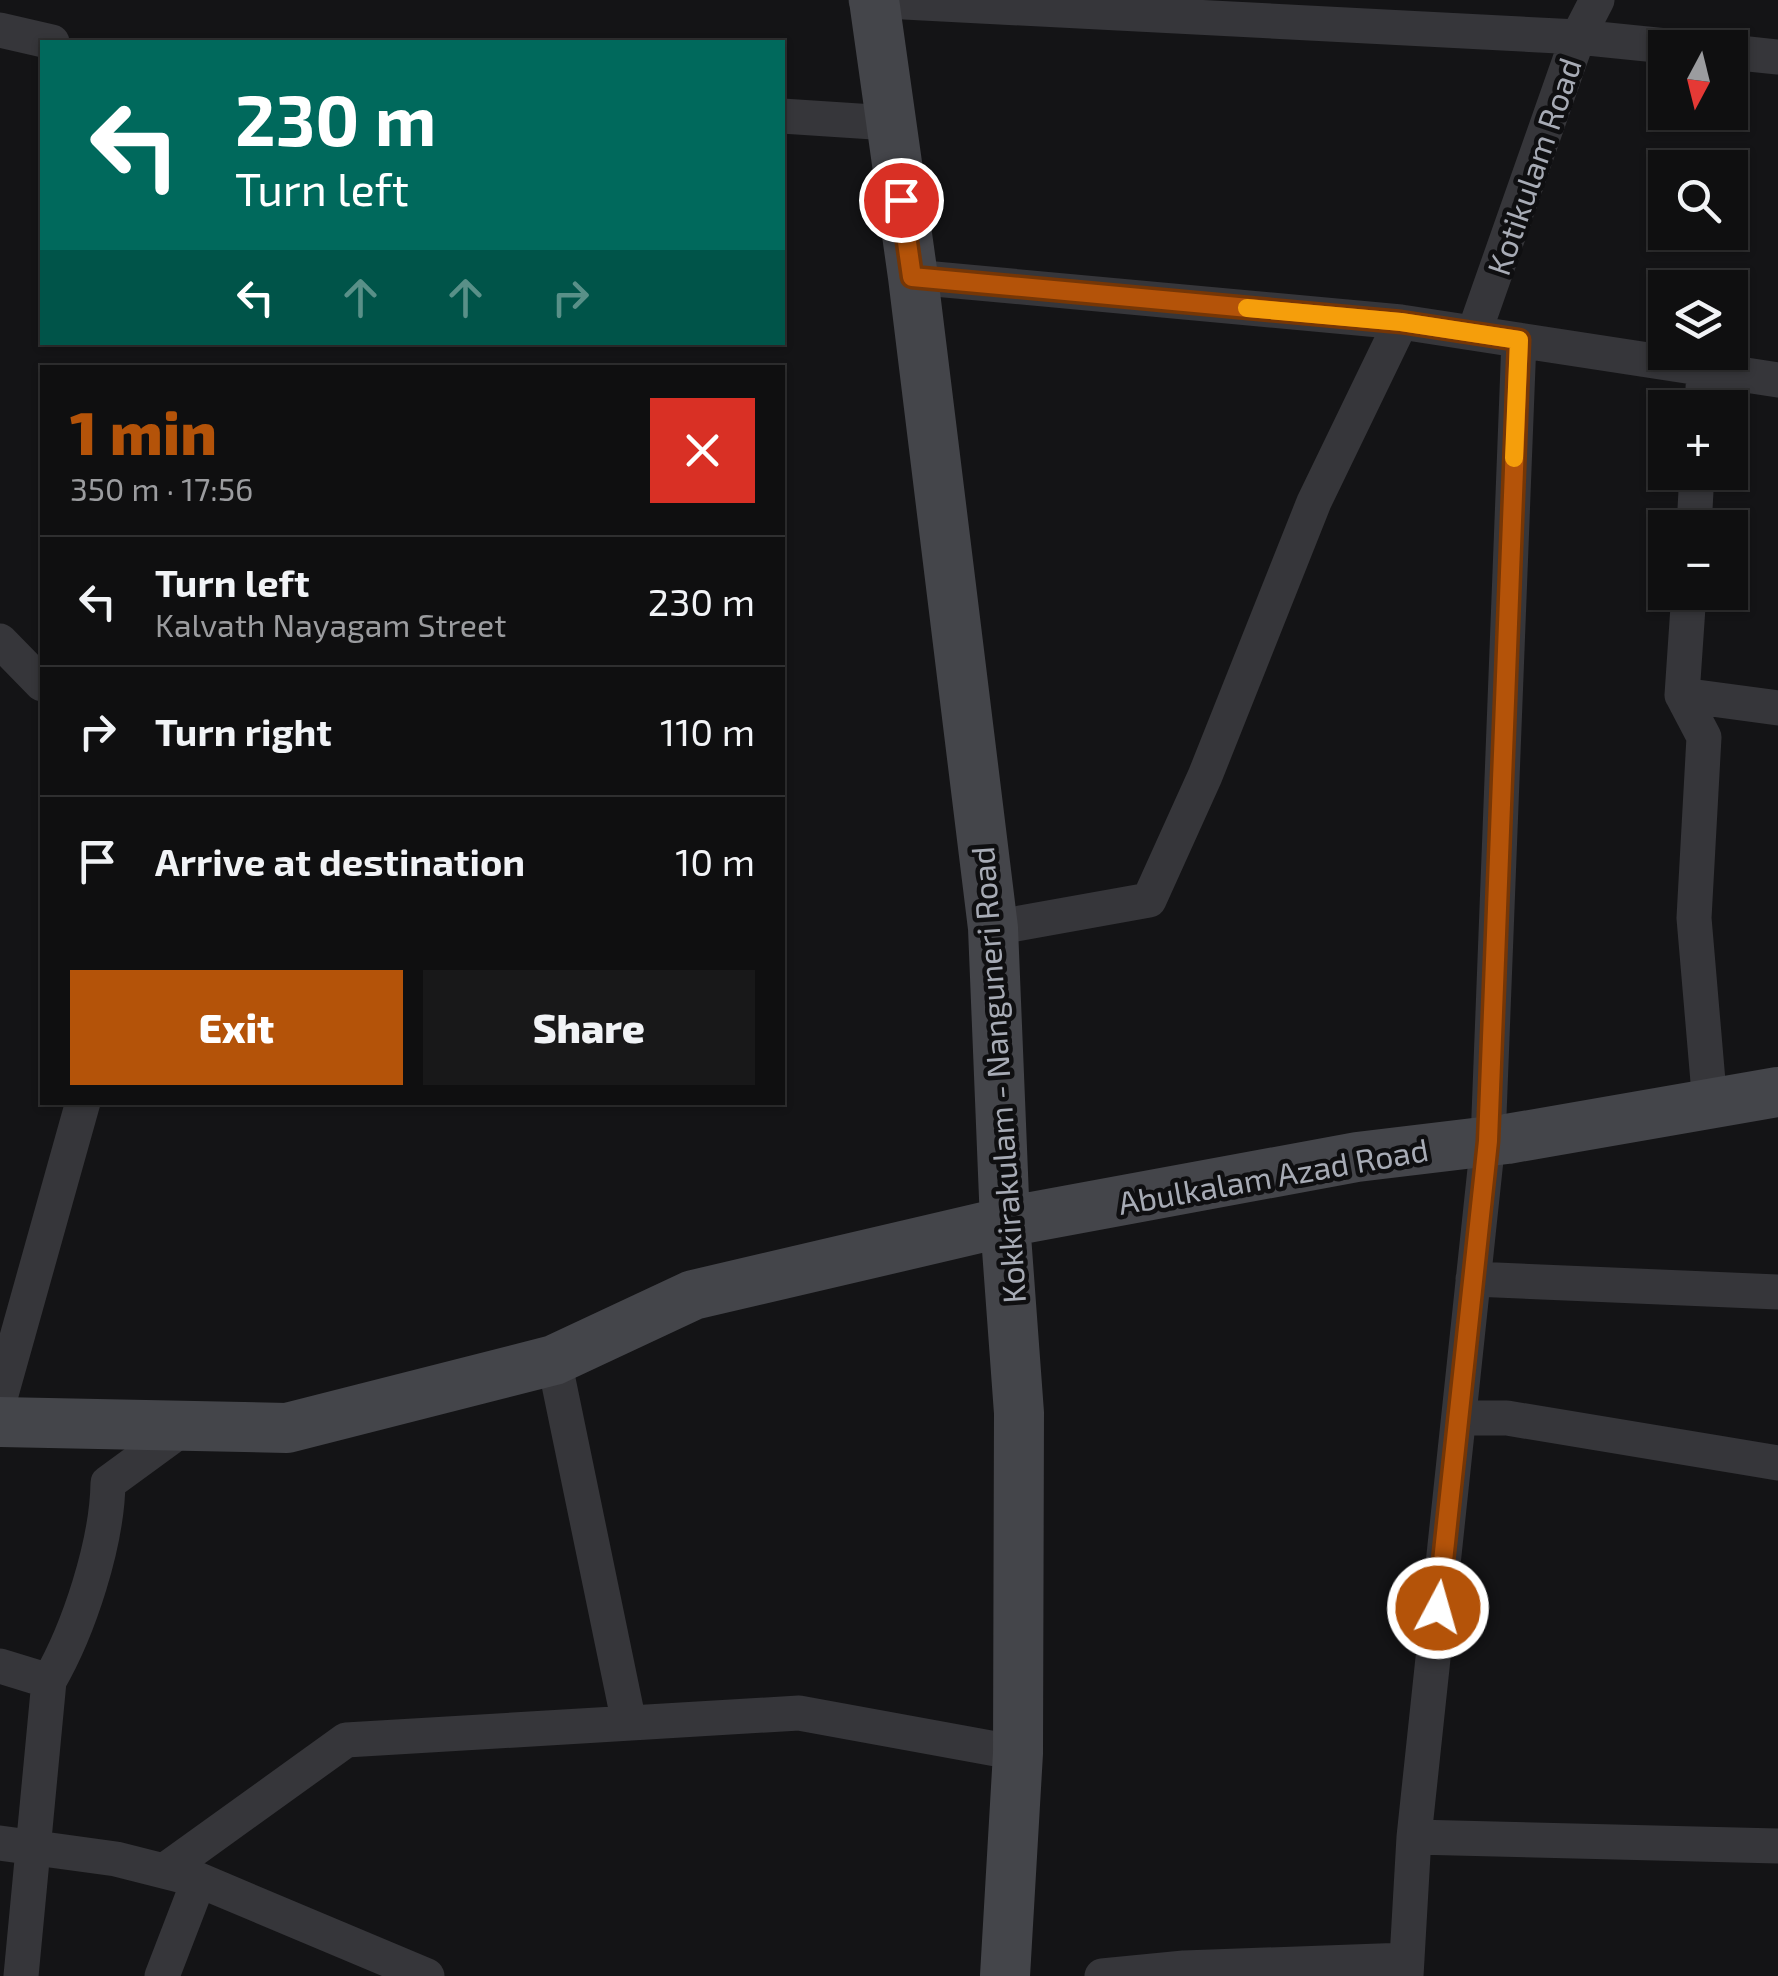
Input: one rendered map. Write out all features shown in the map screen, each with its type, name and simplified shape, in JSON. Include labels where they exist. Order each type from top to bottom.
[{"type":"main road","name":"Kokkirakulam - Nanguneri Road","points":[[872,1],[912,277],[993,928],[1005,1222],[1018,1413],[1018,1753],[1005,1976]]},
{"type":"main road","name":"Abulkalam Azad Road","points":[[0,1422],[287,1428],[554,1360],[693,1295],[1005,1222],[1357,1157],[1488,1141],[1778,1092]]},
{"type":"street","name":"Kotikulam Road","points":[[1474,333],[1578,36],[1597,0]]},
{"type":"street","points":[[872,1],[1578,36],[1648,44]]},
{"type":"street","points":[[0,30],[43,40]]},
{"type":"street","points":[[1748,54],[1778,57]]},
{"type":"street","points":[[785,116],[889,123]]},
{"type":"street","points":[[912,277],[1401,322],[1648,360]]},
{"type":"street","points":[[993,928],[1149,900],[1205,776],[1314,502],[1401,322]]},
{"type":"street","points":[[1102,1976],[1184,1968],[1407,1968],[1414,1837],[1488,1141],[1519,340]]},
{"type":"street","points":[[1711,370],[1778,380]]},
{"type":"street","points":[[1688,610],[1682,695],[1704,737],[1694,918],[1710,1105]]},
{"type":"street","points":[[0,641],[40,682]]},
{"type":"street","points":[[1682,695],[1778,708]]},
{"type":"street","points":[[0,1398],[82,1105]]},
{"type":"street","points":[[1474,1279],[1778,1292]]},
{"type":"street","points":[[554,1360],[629,1722]]},
{"type":"street","points":[[1459,1418],[1507,1418],[1778,1463]]},
{"type":"street","points":[[21,1976],[16,1845],[48,1681],[69,1645],[108,1515],[108,1483],[186,1426]]},
{"type":"street","points":[[0,1666],[48,1681]]},
{"type":"street","points":[[164,1871],[346,1740],[799,1712],[1018,1753]]},
{"type":"street","points":[[1414,1837],[1778,1846]]},
{"type":"street","points":[[16,1845],[116,1859],[199,1880],[427,1976]]},
{"type":"street","points":[[162,1976],[199,1880]]},
{"type":"slow traffic","points":[[1247,308],[1401,322],[1519,340],[1514,458]]},
{"type":"route","points":[[901,200],[912,277],[1401,322],[1519,340],[1488,1141],[1438,1608]]}]
